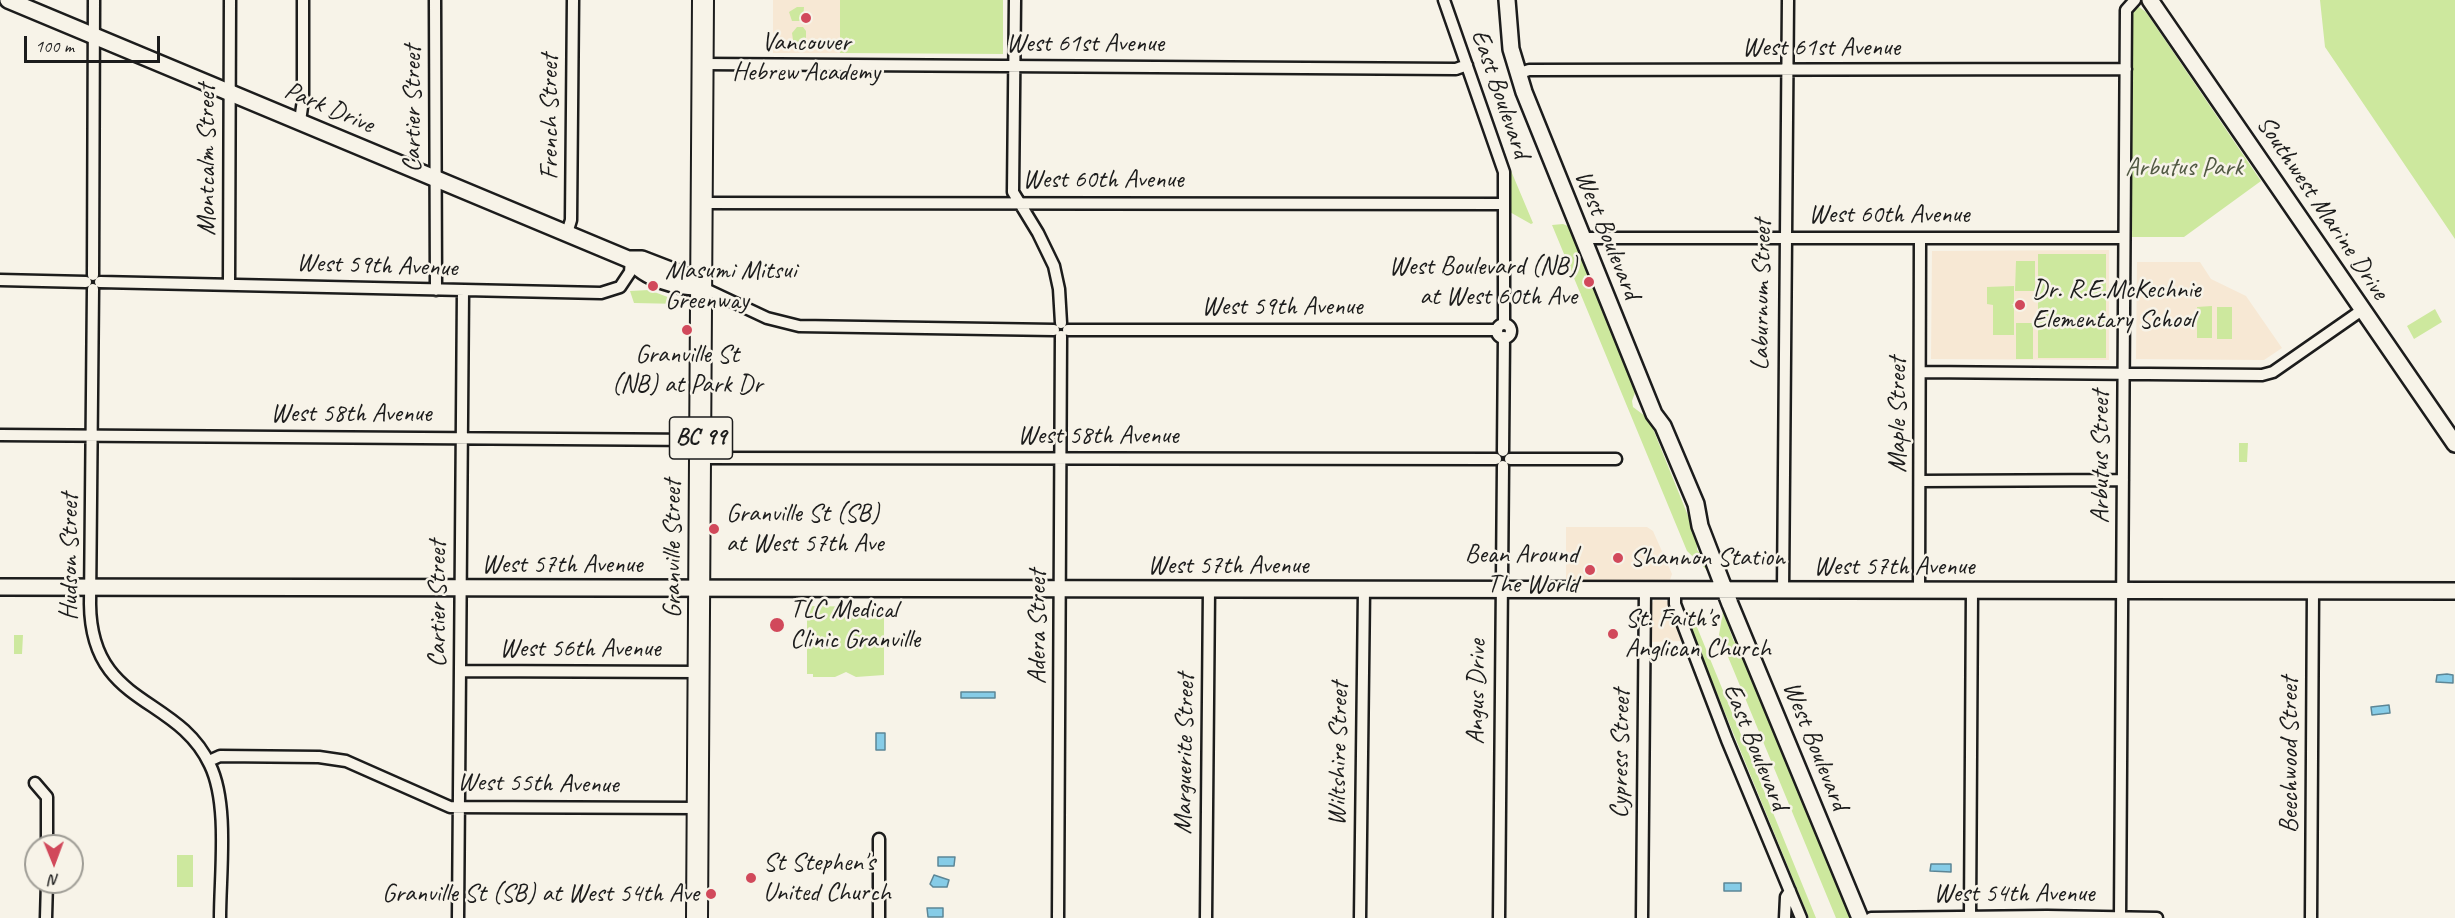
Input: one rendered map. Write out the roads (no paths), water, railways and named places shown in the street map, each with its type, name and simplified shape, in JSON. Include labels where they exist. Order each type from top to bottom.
[{"type":"highway","name":"Granville Street","points":[[697,918],[703,0]]},
{"type":"street","name":"Park Drive","points":[[8,0],[631,260],[637,268],[682,287],[701,287]]},
{"type":"street","name":"Hudson Street","points":[[94,0],[91,587],[93,640],[104,663],[134,696],[177,725],[209,761],[221,797],[220,918]]},
{"type":"street","name":"Montcalm Street","points":[[229,284],[230,0]]},
{"type":"street","points":[[300,121],[303,100],[303,0]]},
{"type":"street","name":"Cartier Street","points":[[435,0],[436,290]]},
{"type":"street","name":"French Street","points":[[567,233],[572,220],[573,0]]},
{"type":"street","name":"Adera Street","points":[[1015,0],[1012,192],[1020,202],[1054,266],[1059,290],[1061,330],[1058,918]]},
{"type":"street","name":"East Boulevard","points":[[1444,0],[1504,172],[1504,204]]},
{"type":"street","points":[[1507,0],[1508,30],[1517,74]]},
{"type":"street","name":"Laburnum Street","points":[[1783,591],[1788,0]]},
{"type":"street","name":"Arbutus Street","points":[[2120,917],[2126,10],[2135,0]]},
{"type":"street","name":"Southwest Marine Drive","points":[[2150,0],[2455,444]]},
{"type":"street","name":"West 61st Avenue","points":[[703,64],[1456,69],[1467,65]]},
{"type":"street","name":"West 61st Avenue","points":[[1517,74],[1529,70],[2126,69]]},
{"type":"street","name":"West Boulevard","points":[[1517,74],[1654,414],[1663,426],[1695,504],[1700,526],[1725,590],[1860,918]]},
{"type":"street","name":"West 60th Avenue","points":[[702,202],[1504,204]]},
{"type":"street","name":"Angus Drive","points":[[1498,918],[1503,459],[1501,330],[1504,204]]},
{"type":"street","name":"West 60th Avenue","points":[[1583,238],[2124,238]]},
{"type":"street","name":"Maple Street","points":[[1919,591],[1920,239]]},
{"type":"street","name":"West 59th Avenue","points":[[0,280],[463,291],[608,292],[620,287],[626,280],[631,260]]},
{"type":"street","name":"West 59th Avenue","points":[[701,287],[784,324],[822,328],[1501,330]]},
{"type":"street","name":"Cartier Street","points":[[458,918],[463,291]]},
{"type":"street","points":[[1921,372],[2262,375],[2273,372],[2362,310]]},
{"type":"street","name":"West 58th Avenue","points":[[0,435],[463,439],[700,449],[1061,459],[1616,459]]},
{"type":"street","points":[[1920,481],[2123,480]]},
{"type":"street","name":"West 57th Avenue","points":[[0,587],[2455,591]]},
{"type":"street","name":"Marguerite Street","points":[[1206,918],[1209,590]]},
{"type":"street","name":"Wiltshire Street","points":[[1360,918],[1364,590]]},
{"type":"street","name":"Cypress Street","points":[[1642,918],[1645,591]]},
{"type":"street","name":"East Boulevard","points":[[1675,591],[1675,604],[1722,729],[1801,918]]},
{"type":"street","points":[[1970,916],[1972,591]]},
{"type":"street","name":"Beechwood Street","points":[[2311,918],[2313,591]]},
{"type":"street","name":"West 56th Avenue","points":[[460,671],[699,672]]},
{"type":"street","name":"West 55th Avenue","points":[[209,761],[220,756],[332,758],[368,768],[448,807],[698,808]]},
{"type":"street","points":[[35,783],[47,797],[47,834]]},
{"type":"street","points":[[879,839],[879,918]]},
{"type":"street","points":[[1785,918],[1786,897],[1790,891]]},
{"type":"street","points":[[46,894],[46,918]]},
{"type":"street","name":"West 54th Avenue","points":[[1871,918],[1970,916],[2157,918]]},
{"type":"water","points":[[2437,675],[2453,675],[2453,683],[2436,682]]},
{"type":"water","points":[[961,692],[995,692],[995,698],[961,698]]},
{"type":"water","points":[[2389,705],[2390,713],[2372,715],[2371,707]]},
{"type":"water","points":[[876,733],[885,733],[885,750],[876,750]]},
{"type":"water","points":[[938,857],[955,857],[954,866],[938,866]]},
{"type":"water","points":[[1931,864],[1951,864],[1951,872],[1930,871]]},
{"type":"water","points":[[934,875],[949,880],[947,887],[933,887],[930,884]]},
{"type":"water","points":[[1724,883],[1741,883],[1741,891],[1724,891]]},
{"type":"water","points":[[927,908],[943,908],[943,917],[928,917]]},
{"type":"place","name":"Vancouver Hebrew Academy","points":[[806,18]]},
{"type":"place","name":"West Boulevard (NB) at West 60th Ave","points":[[1589,282]]},
{"type":"place","name":"Masumi Mitsui Greenway","points":[[653,286]]},
{"type":"place","name":"Dr. R.E.McKechnie Elementary School","points":[[2020,305]]},
{"type":"place","name":"Granville St (NB) at Park Dr","points":[[687,330]]},
{"type":"place","name":"Granville St (SB) at West 57th Ave","points":[[714,529]]},
{"type":"place","name":"Shannon Station","points":[[1618,558]]},
{"type":"place","name":"Bean Around The World","points":[[1590,570]]},
{"type":"place","name":"TLC Medical Clinic Granville","points":[[777,625]]},
{"type":"place","name":"St. Faith's Anglican Church","points":[[1613,634]]},
{"type":"place","name":"St Stephen's United Church","points":[[751,878]]},
{"type":"place","name":"Granville St (SB) at West 54th Ave","points":[[711,894]]},
{"type":"park label","name":"Arbutus Park","points":[[2184,168]]}]
